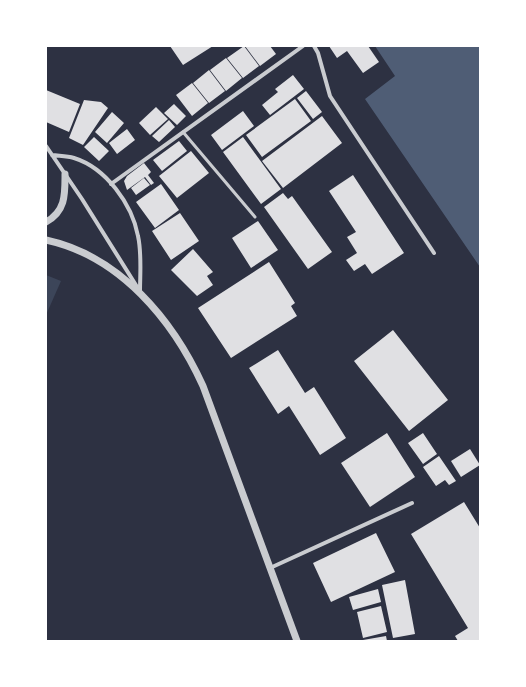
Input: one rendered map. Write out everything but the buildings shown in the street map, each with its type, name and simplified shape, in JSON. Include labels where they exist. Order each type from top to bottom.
[{"type":"street","points":[[111,184],[303,46]]},
{"type":"street","points":[[314,46],[318,54],[330,96],[434,253]]},
{"type":"street","points":[[46,146],[82,199],[140,292],[177,339],[196,372],[297,641]]},
{"type":"street","points":[[52,155],[74,158],[88,165],[111,184],[129,209],[136,227],[140,244],[140,292]]},
{"type":"street","points":[[46,222],[56,216],[64,204],[65,174]]},
{"type":"street","points":[[46,240],[71,246],[99,260],[140,292]]},
{"type":"street","points":[[270,568],[412,503]]},
{"type":"lane","points":[[184,132],[255,217]]},
{"type":"shaded area","points":[[375,46],[480,46],[480,267],[365,99],[395,76]]},
{"type":"shaded area","points":[[46,275],[61,281],[46,315]]}]
